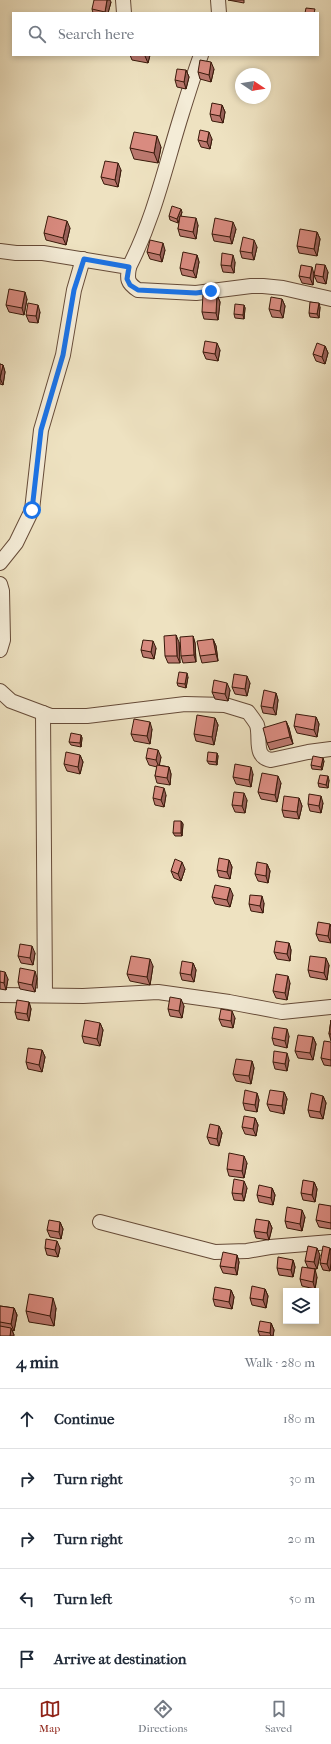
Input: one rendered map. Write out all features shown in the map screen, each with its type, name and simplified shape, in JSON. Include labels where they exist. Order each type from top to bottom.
[{"type":"street","points":[[123,0],[124,12]]},
{"type":"street","points":[[218,0],[219,12]]},
{"type":"street","points":[[201,56],[182,114],[157,202],[138,250],[129,267],[127,279],[130,285],[138,290],[196,293],[263,286],[283,288],[331,299]]},
{"type":"street","points":[[0,251],[16,253],[43,253],[129,267]]},
{"type":"street","points":[[0,563],[16,543],[32,510],[41,430],[63,355],[74,290],[84,259]]},
{"type":"street","points":[[0,584],[2,591],[2,633],[0,650]]},
{"type":"street","points":[[1,695],[11,701],[51,716],[87,716],[185,704],[225,705],[248,712],[257,725],[260,753],[265,759],[271,760],[331,749]]},
{"type":"street","points":[[43,713],[45,995]]},
{"type":"street","points":[[0,995],[82,996],[158,992],[229,1002],[282,1012],[331,1007]]},
{"type":"street","points":[[100,1222],[215,1252],[247,1251],[270,1247],[331,1242]]},
{"type":"building","points":[[94,0],[107,0],[105,12],[92,9]]},
{"type":"building","points":[[306,8],[315,9],[314,12],[305,12]]},
{"type":"building","points":[[200,60],[211,62],[209,75],[198,72]]},
{"type":"building","points":[[177,69],[186,70],[184,82],[175,80]]},
{"type":"building","points":[[212,103],[222,105],[220,116],[210,114]]},
{"type":"building","points":[[200,130],[209,132],[207,142],[198,140]]},
{"type":"building","points":[[134,132],[157,136],[154,153],[130,148]]},
{"type":"building","points":[[105,161],[118,163],[115,180],[101,177]]},
{"type":"building","points":[[172,206],[181,209],[177,219],[169,216]]},
{"type":"building","points":[[48,216],[67,221],[63,238],[44,233]]},
{"type":"building","points":[[180,216],[196,218],[193,232],[178,229]]},
{"type":"building","points":[[215,218],[233,222],[230,237],[212,234]]},
{"type":"building","points":[[300,229],[317,232],[314,249],[297,246]]},
{"type":"building","points":[[243,237],[254,240],[252,253],[240,251]]},
{"type":"building","points":[[150,240],[163,243],[160,255],[147,252]]},
{"type":"building","points":[[183,252],[197,255],[193,271],[180,268]]},
{"type":"building","points":[[222,253],[233,255],[231,266],[221,265]]},
{"type":"building","points":[[316,264],[325,265],[323,277],[314,275]]},
{"type":"building","points":[[301,265],[312,267],[310,278],[299,276]]},
{"type":"building","points":[[9,289],[25,292],[22,308],[6,305]]},
{"type":"building","points":[[203,294],[217,295],[216,313],[202,312]]},
{"type":"building","points":[[271,297],[282,299],[280,311],[269,309]]},
{"type":"building","points":[[310,302],[319,303],[317,314],[309,313]]},
{"type":"building","points":[[28,303],[38,305],[36,316],[26,315]]},
{"type":"building","points":[[235,304],[244,305],[243,315],[234,314]]},
{"type":"building","points":[[205,341],[217,343],[215,354],[203,352]]},
{"type":"building","points":[[317,343],[325,346],[322,357],[313,354]]},
{"type":"building","points":[[0,364],[3,365],[0,378]]},
{"type":"building","points":[[176,635],[177,656],[165,656],[164,636]]},
{"type":"building","points":[[193,636],[194,655],[181,656],[180,637]]},
{"type":"building","points":[[213,639],[216,654],[200,656],[197,641]]},
{"type":"building","points":[[143,640],[153,641],[151,652],[141,650]]},
{"type":"building","points":[[179,672],[187,673],[185,684],[177,683]]},
{"type":"building","points":[[234,674],[247,676],[245,689],[232,687]]},
{"type":"building","points":[[214,680],[227,683],[225,694],[212,692]]},
{"type":"building","points":[[264,690],[276,693],[273,708],[261,706]]},
{"type":"building","points":[[296,714],[316,717],[314,730],[294,726]]},
{"type":"building","points":[[197,715],[215,718],[212,737],[194,734]]},
{"type":"building","points":[[134,719],[150,722],[147,736],[131,734]]},
{"type":"building","points":[[286,721],[290,737],[267,743],[263,728]]},
{"type":"building","points":[[71,733],[81,735],[80,743],[69,742]]},
{"type":"building","points":[[148,748],[158,750],[156,760],[146,758]]},
{"type":"building","points":[[66,752],[80,755],[78,767],[64,764]]},
{"type":"building","points":[[208,752],[217,753],[216,762],[207,761]]},
{"type":"building","points":[[313,756],[323,758],[321,767],[311,765]]},
{"type":"building","points":[[235,764],[251,767],[249,780],[233,777]]},
{"type":"building","points":[[157,765],[169,767],[167,778],[155,776]]},
{"type":"building","points":[[262,773],[278,776],[275,795],[258,792]]},
{"type":"building","points":[[320,775],[328,776],[326,785],[318,783]]},
{"type":"building","points":[[155,786],[164,788],[161,800],[153,798]]},
{"type":"building","points":[[234,792],[244,793],[242,806],[232,805]]},
{"type":"building","points":[[309,794],[321,796],[319,806],[308,804]]},
{"type":"building","points":[[284,796],[299,798],[297,812],[282,810]]},
{"type":"building","points":[[174,821],[181,821],[181,833],[173,833]]},
{"type":"building","points":[[219,858],[229,860],[227,872],[217,870]]},
{"type":"building","points":[[175,859],[182,862],[178,874],[171,871]]},
{"type":"building","points":[[257,862],[267,864],[266,876],[255,874]]},
{"type":"building","points":[[215,885],[230,888],[227,900],[212,897]]},
{"type":"building","points":[[250,895],[262,896],[260,906],[249,904]]},
{"type":"building","points":[[318,922],[330,924],[328,936],[316,934]]},
{"type":"building","points":[[276,941],[289,943],[287,954],[274,952]]},
{"type":"building","points":[[20,944],[32,946],[30,958],[18,956]]},
{"type":"building","points":[[131,956],[150,959],[147,977],[127,974]]},
{"type":"building","points":[[310,956],[326,958],[324,973],[308,970]]},
{"type":"building","points":[[182,961],[193,963],[191,975],[180,973]]},
{"type":"building","points":[[20,968],[35,971],[32,985],[18,982]]},
{"type":"building","points":[[0,971],[5,972],[4,983],[0,982]]},
{"type":"building","points":[[276,974],[288,976],[285,993],[273,991]]},
{"type":"building","points":[[170,997],[181,999],[179,1011],[168,1009]]},
{"type":"building","points":[[17,1000],[29,1002],[27,1014],[15,1012]]},
{"type":"building","points":[[221,1009],[232,1011],[231,1021],[219,1019]]},
{"type":"building","points":[[85,1020],[100,1023],[97,1039],[82,1036]]},
{"type":"building","points":[[331,1020],[331,1034],[329,1034]]},
{"type":"building","points":[[274,1027],[287,1029],[285,1041],[272,1038]]},
{"type":"building","points":[[298,1035],[313,1037],[310,1053],[295,1051]]},
{"type":"building","points":[[324,1041],[331,1042],[331,1060],[321,1058]]},
{"type":"building","points":[[28,1048],[42,1050],[39,1065],[26,1062]]},
{"type":"building","points":[[274,1051],[287,1053],[285,1064],[273,1062]]},
{"type":"building","points":[[236,1059],[252,1061],[249,1076],[233,1074]]},
{"type":"building","points":[[245,1090],[257,1093],[255,1105],[243,1103]]},
{"type":"building","points":[[270,1090],[284,1092],[282,1106],[267,1104]]},
{"type":"building","points":[[311,1093],[323,1096],[320,1112],[308,1110]]},
{"type":"building","points":[[244,1116],[255,1118],[253,1129],[242,1127]]},
{"type":"building","points":[[210,1124],[219,1126],[217,1139],[207,1137]]},
{"type":"building","points":[[229,1153],[244,1156],[242,1171],[227,1169]]},
{"type":"building","points":[[234,1179],[244,1181],[242,1194],[232,1193]]},
{"type":"building","points":[[303,1180],[314,1182],[312,1195],[301,1193]]},
{"type":"building","points":[[259,1185],[272,1188],[271,1198],[257,1195]]},
{"type":"building","points":[[319,1204],[331,1206],[331,1223],[316,1220]]},
{"type":"building","points":[[287,1207],[302,1210],[300,1224],[285,1221]]},
{"type":"building","points":[[256,1219],[269,1221],[267,1233],[254,1231]]},
{"type":"building","points":[[49,1220],[60,1222],[59,1232],[47,1230]]},
{"type":"building","points":[[46,1239],[57,1241],[55,1250],[45,1248]]},
{"type":"building","points":[[308,1246],[317,1248],[314,1262],[305,1261]]},
{"type":"building","points":[[323,1246],[330,1248],[327,1264],[320,1263]]},
{"type":"building","points":[[223,1252],[237,1255],[235,1268],[220,1266]]},
{"type":"building","points":[[278,1257],[293,1260],[291,1270],[277,1268]]},
{"type":"building","points":[[302,1267],[315,1269],[313,1282],[300,1279]]},
{"type":"building","points":[[252,1286],[265,1289],[263,1300],[250,1298]]},
{"type":"building","points":[[215,1287],[231,1290],[229,1302],[213,1299]]},
{"type":"building","points":[[29,1294],[53,1298],[50,1316],[26,1311]]},
{"type":"building","points":[[0,1306],[14,1308],[11,1324],[0,1322]]},
{"type":"building","points":[[260,1321],[271,1323],[270,1333],[258,1331]]},
{"type":"building","points":[[0,1326],[11,1328],[10,1336],[0,1336]]},
{"type":"route","points":[[32,510],[41,430],[63,355],[74,290],[84,259],[129,267],[127,279],[130,285],[138,290],[196,293],[211,291]]}]
